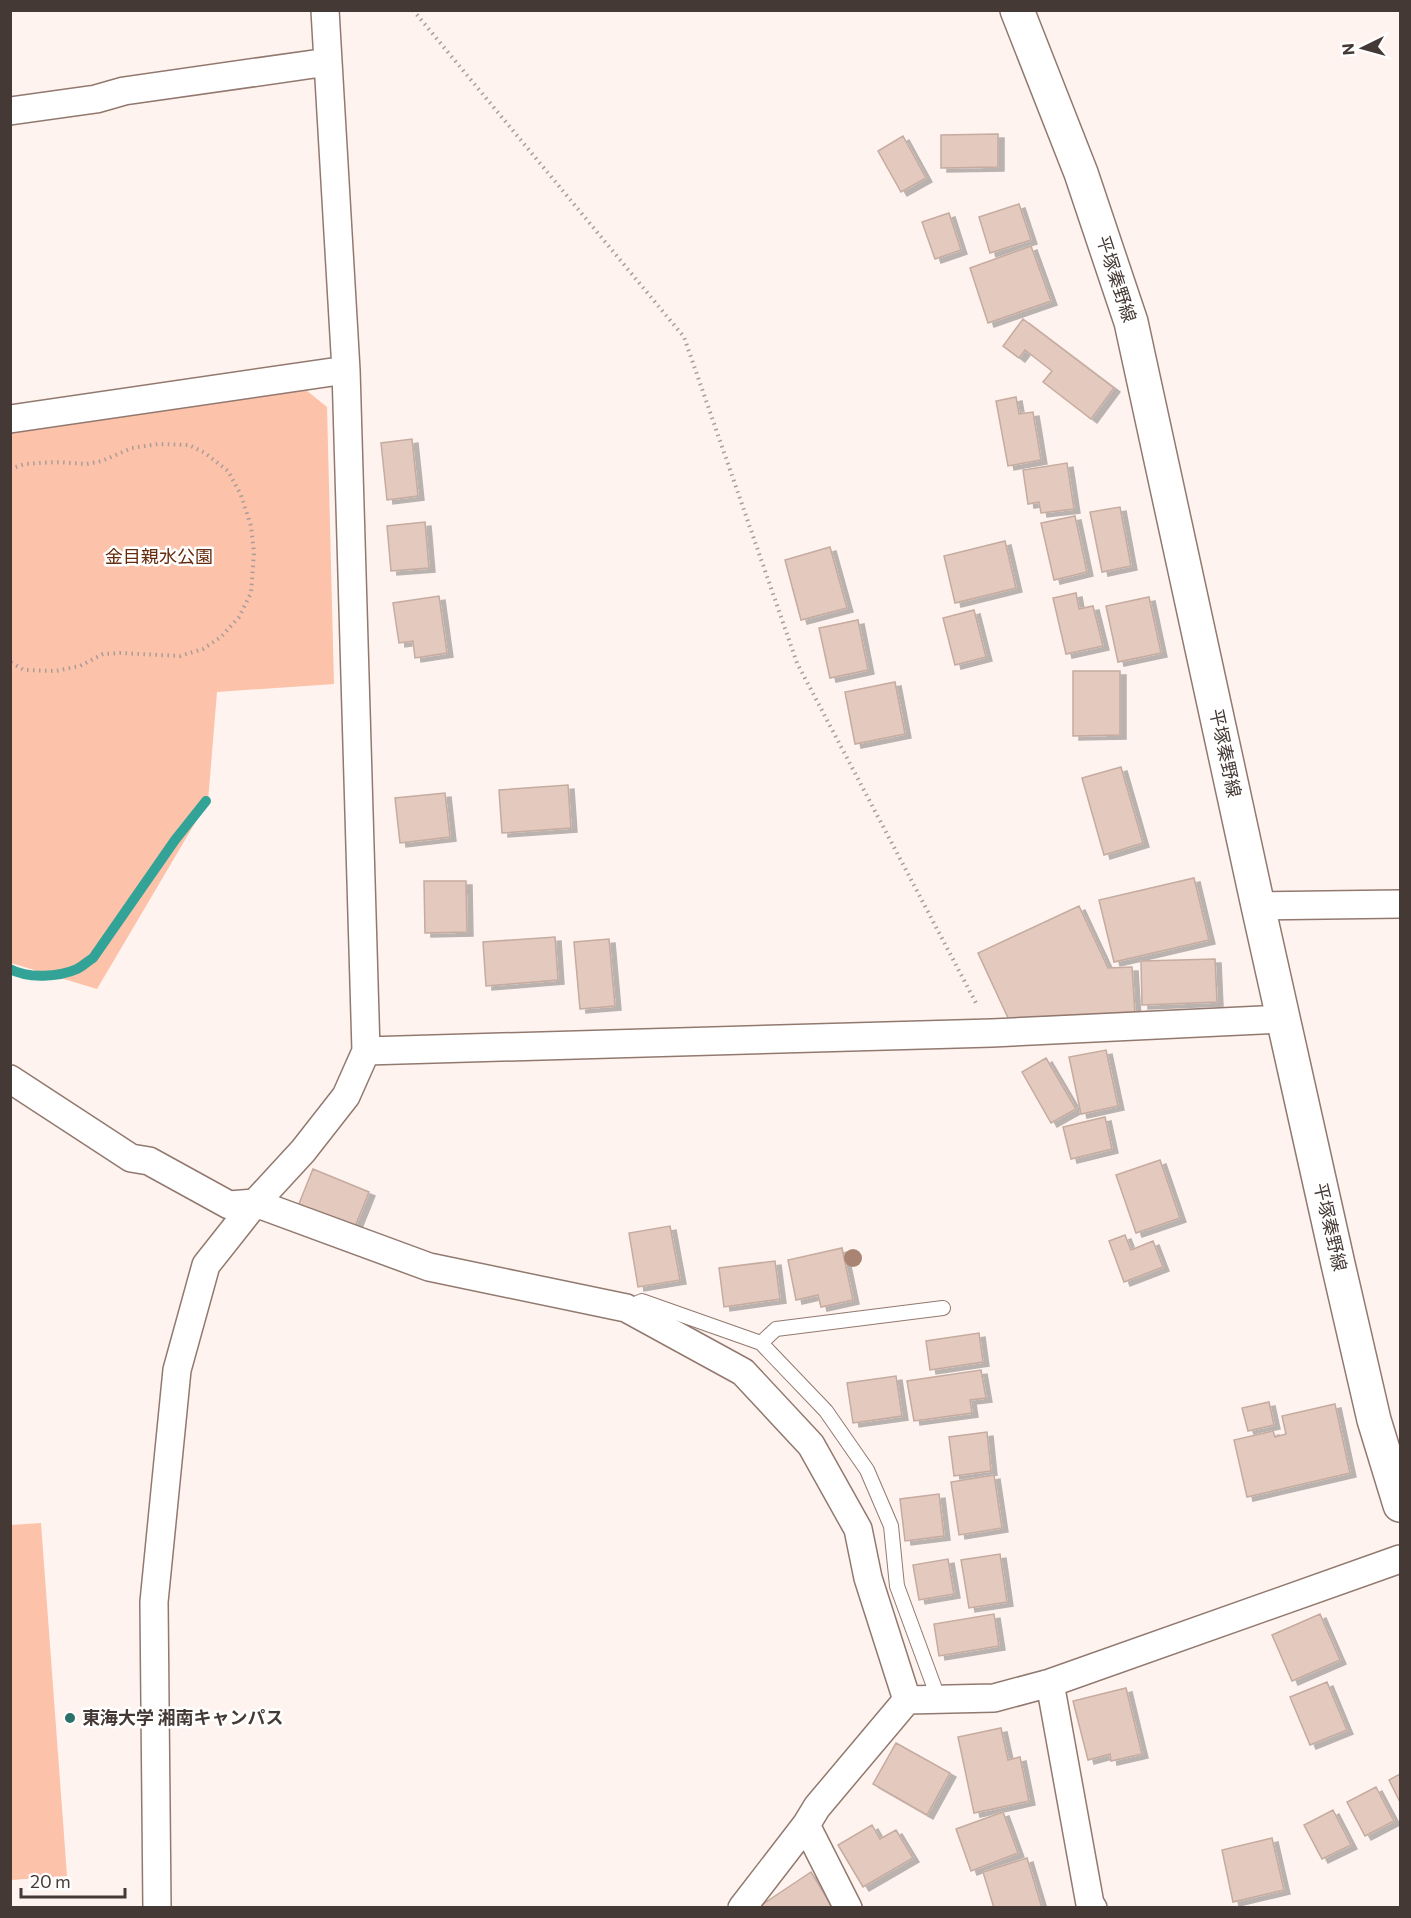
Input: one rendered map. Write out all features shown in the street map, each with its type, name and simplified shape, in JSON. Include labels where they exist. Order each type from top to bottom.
[{"type":"main road","name":"平塚秦野線","points":[[1017,10],[1082,173],[1131,322],[1257,906],[1371,1409],[1401,1505]]},
{"type":"street","points":[[157,1908],[154,1602],[177,1370],[206,1265],[255,1203],[303,1152],[346,1096],[366,1051],[346,370],[325,10]]},
{"type":"street","points":[[10,111],[96,99],[124,91],[328,62]]},
{"type":"street","points":[[10,418],[346,370]]},
{"type":"street","points":[[1257,906],[1401,904]]},
{"type":"street","points":[[366,1051],[992,1033],[1284,1019]]},
{"type":"street","points":[[10,1079],[131,1158],[149,1161],[229,1205],[255,1203],[429,1267],[626,1308],[743,1372],[811,1445],[858,1529],[868,1578],[907,1700]]},
{"type":"street","points":[[742,1908],[806,1825],[817,1807],[907,1700],[994,1698],[1050,1683],[1401,1559]]},
{"type":"street","points":[[1050,1683],[1090,1904],[1093,1908]]},
{"type":"street","points":[[806,1825],[848,1908]]},
{"type":"lane","points":[[626,1308],[642,1301],[761,1343],[826,1411],[867,1470],[891,1526],[897,1586],[939,1700]]},
{"type":"lane","points":[[761,1343],[776,1329],[943,1308]]},
{"type":"path","points":[[412,10],[684,337],[797,663],[992,1033]]},
{"type":"path","points":[[10,469],[26,464],[55,462],[87,464],[102,461],[132,448],[158,444],[189,445],[205,453],[228,471],[240,495],[251,526],[254,553],[251,592],[239,617],[221,637],[203,649],[180,656],[103,654],[80,666],[56,670],[24,670],[10,662]]},
{"type":"green space","name":"金目親水公園","points":[[301,386],[327,407],[334,684],[217,692],[208,801],[97,989],[11,963],[11,433]]},
{"type":"green space","points":[[41,1523],[67,1876],[11,1880],[11,1525]]},
{"type":"building","points":[[998,134],[998,167],[941,168],[941,135]]},
{"type":"building","points":[[903,136],[926,178],[901,192],[878,151]]},
{"type":"building","points":[[1019,204],[1031,240],[990,253],[979,217]]},
{"type":"building","points":[[949,213],[961,250],[935,259],[922,222]]},
{"type":"building","points":[[1031,246],[1051,301],[988,323],[970,268]]},
{"type":"building","points":[[1023,319],[1114,388],[1091,419],[1043,382],[1052,371],[1025,350],[1019,358],[1003,346]]},
{"type":"building","points":[[1016,397],[1019,414],[1033,412],[1041,460],[1008,466],[996,401]]},
{"type":"building","points":[[412,439],[418,496],[387,500],[381,443]]},
{"type":"building","points":[[1067,463],[1074,509],[1041,513],[1039,502],[1028,504],[1023,470]]},
{"type":"building","points":[[1120,507],[1131,566],[1102,572],[1090,512]]},
{"type":"building","points":[[1075,516],[1087,572],[1054,580],[1041,523]]},
{"type":"building","points":[[425,522],[429,568],[391,571],[387,526]]},
{"type":"building","points":[[1005,541],[1016,588],[955,603],[944,556]]},
{"type":"building","points":[[830,547],[847,608],[801,620],[785,560]]},
{"type":"building","points":[[1076,593],[1079,609],[1093,606],[1103,646],[1066,654],[1053,598]]},
{"type":"building","points":[[439,596],[447,653],[415,658],[413,641],[399,643],[393,603]]},
{"type":"building","points":[[1149,597],[1161,653],[1118,662],[1106,606]]},
{"type":"building","points":[[974,610],[986,657],[955,665],[943,618]]},
{"type":"building","points":[[858,620],[868,670],[830,678],[819,628]]},
{"type":"building","points":[[1073,671],[1120,671],[1120,735],[1073,736]]},
{"type":"building","points":[[895,682],[905,734],[855,744],[845,692]]},
{"type":"building","points":[[1121,767],[1143,843],[1104,855],[1082,778]]},
{"type":"building","points":[[568,785],[571,828],[502,833],[499,790]]},
{"type":"building","points":[[445,793],[450,837],[400,843],[395,798]]},
{"type":"building","points":[[1194,878],[1209,940],[1114,962],[1099,900]]},
{"type":"building","points":[[424,881],[466,881],[467,932],[425,933]]},
{"type":"building","points":[[1079,906],[1108,968],[1132,967],[1135,1014],[1009,1020],[978,953]]},
{"type":"building","points":[[555,937],[558,980],[486,986],[483,942]]},
{"type":"building","points":[[609,939],[615,1006],[580,1009],[574,942]]},
{"type":"building","points":[[1215,959],[1217,1002],[1142,1005],[1141,961]]},
{"type":"building","points":[[1106,1050],[1118,1106],[1081,1114],[1069,1057]]},
{"type":"building","points":[[1046,1058],[1076,1109],[1051,1123],[1022,1072]]},
{"type":"building","points":[[1105,1117],[1112,1149],[1071,1159],[1063,1127]]},
{"type":"building","points":[[1160,1160],[1180,1218],[1136,1233],[1116,1175]]},
{"type":"building","points":[[313,1169],[369,1192],[354,1229],[298,1206]]},
{"type":"building","points":[[670,1226],[680,1280],[638,1287],[629,1233]]},
{"type":"building","points":[[1125,1235],[1131,1250],[1153,1241],[1163,1267],[1124,1282],[1109,1241]]},
{"type":"building","points":[[842,1248],[853,1300],[821,1307],[818,1295],[796,1300],[788,1260]]},
{"type":"building","points":[[775,1261],[780,1299],[724,1307],[719,1268]]},
{"type":"building","points":[[979,1333],[983,1362],[930,1370],[926,1341]]},
{"type":"building","points":[[981,1370],[986,1398],[970,1400],[972,1413],[914,1421],[907,1381]]},
{"type":"building","points":[[896,1376],[902,1416],[853,1423],[847,1383]]},
{"type":"building","points":[[1269,1402],[1274,1425],[1248,1431],[1242,1408]]},
{"type":"building","points":[[1335,1404],[1350,1473],[1247,1497],[1234,1440],[1273,1431],[1275,1437],[1286,1434],[1282,1416]]},
{"type":"building","points":[[987,1432],[991,1471],[954,1476],[949,1437]]},
{"type":"building","points":[[994,1475],[1002,1528],[959,1535],[951,1482]]},
{"type":"building","points":[[939,1494],[944,1536],[905,1541],[900,1499]]},
{"type":"building","points":[[1000,1554],[1007,1602],[969,1608],[961,1560]]},
{"type":"building","points":[[948,1559],[954,1594],[919,1600],[913,1565]]},
{"type":"building","points":[[994,1614],[999,1646],[939,1656],[934,1624]]},
{"type":"building","points":[[1320,1614],[1340,1660],[1292,1681],[1272,1635]]},
{"type":"building","points":[[1327,1682],[1347,1730],[1310,1745],[1290,1697]]},
{"type":"building","points":[[1126,1688],[1142,1754],[1111,1761],[1110,1754],[1088,1760],[1073,1701]]},
{"type":"building","points":[[1001,1728],[1008,1760],[1020,1757],[1029,1801],[974,1813],[958,1737]]},
{"type":"building","points":[[896,1743],[950,1773],[927,1815],[873,1784]]},
{"type":"building","points":[[1400,1774],[1400,1802],[1389,1780]]},
{"type":"building","points":[[1376,1787],[1394,1821],[1365,1836],[1347,1802]]},
{"type":"building","points":[[1333,1810],[1351,1845],[1322,1859],[1304,1825]]},
{"type":"building","points":[[1003,1812],[1018,1853],[971,1871],[956,1829]]},
{"type":"building","points":[[872,1825],[880,1839],[896,1830],[913,1858],[863,1887],[838,1845]]},
{"type":"building","points":[[1272,1838],[1284,1890],[1233,1902],[1222,1850]]},
{"type":"building","points":[[1027,1858],[1042,1908],[994,1908],[983,1872]]},
{"type":"building","points":[[811,1872],[833,1908],[757,1908]]},
{"type":"waterway","points":[[10,969],[34,976],[53,975],[70,972],[93,958],[175,840],[206,801]]},
{"type":"place","name":"東海大学 湘南キャンパス","points":[[70,1718]]}]
